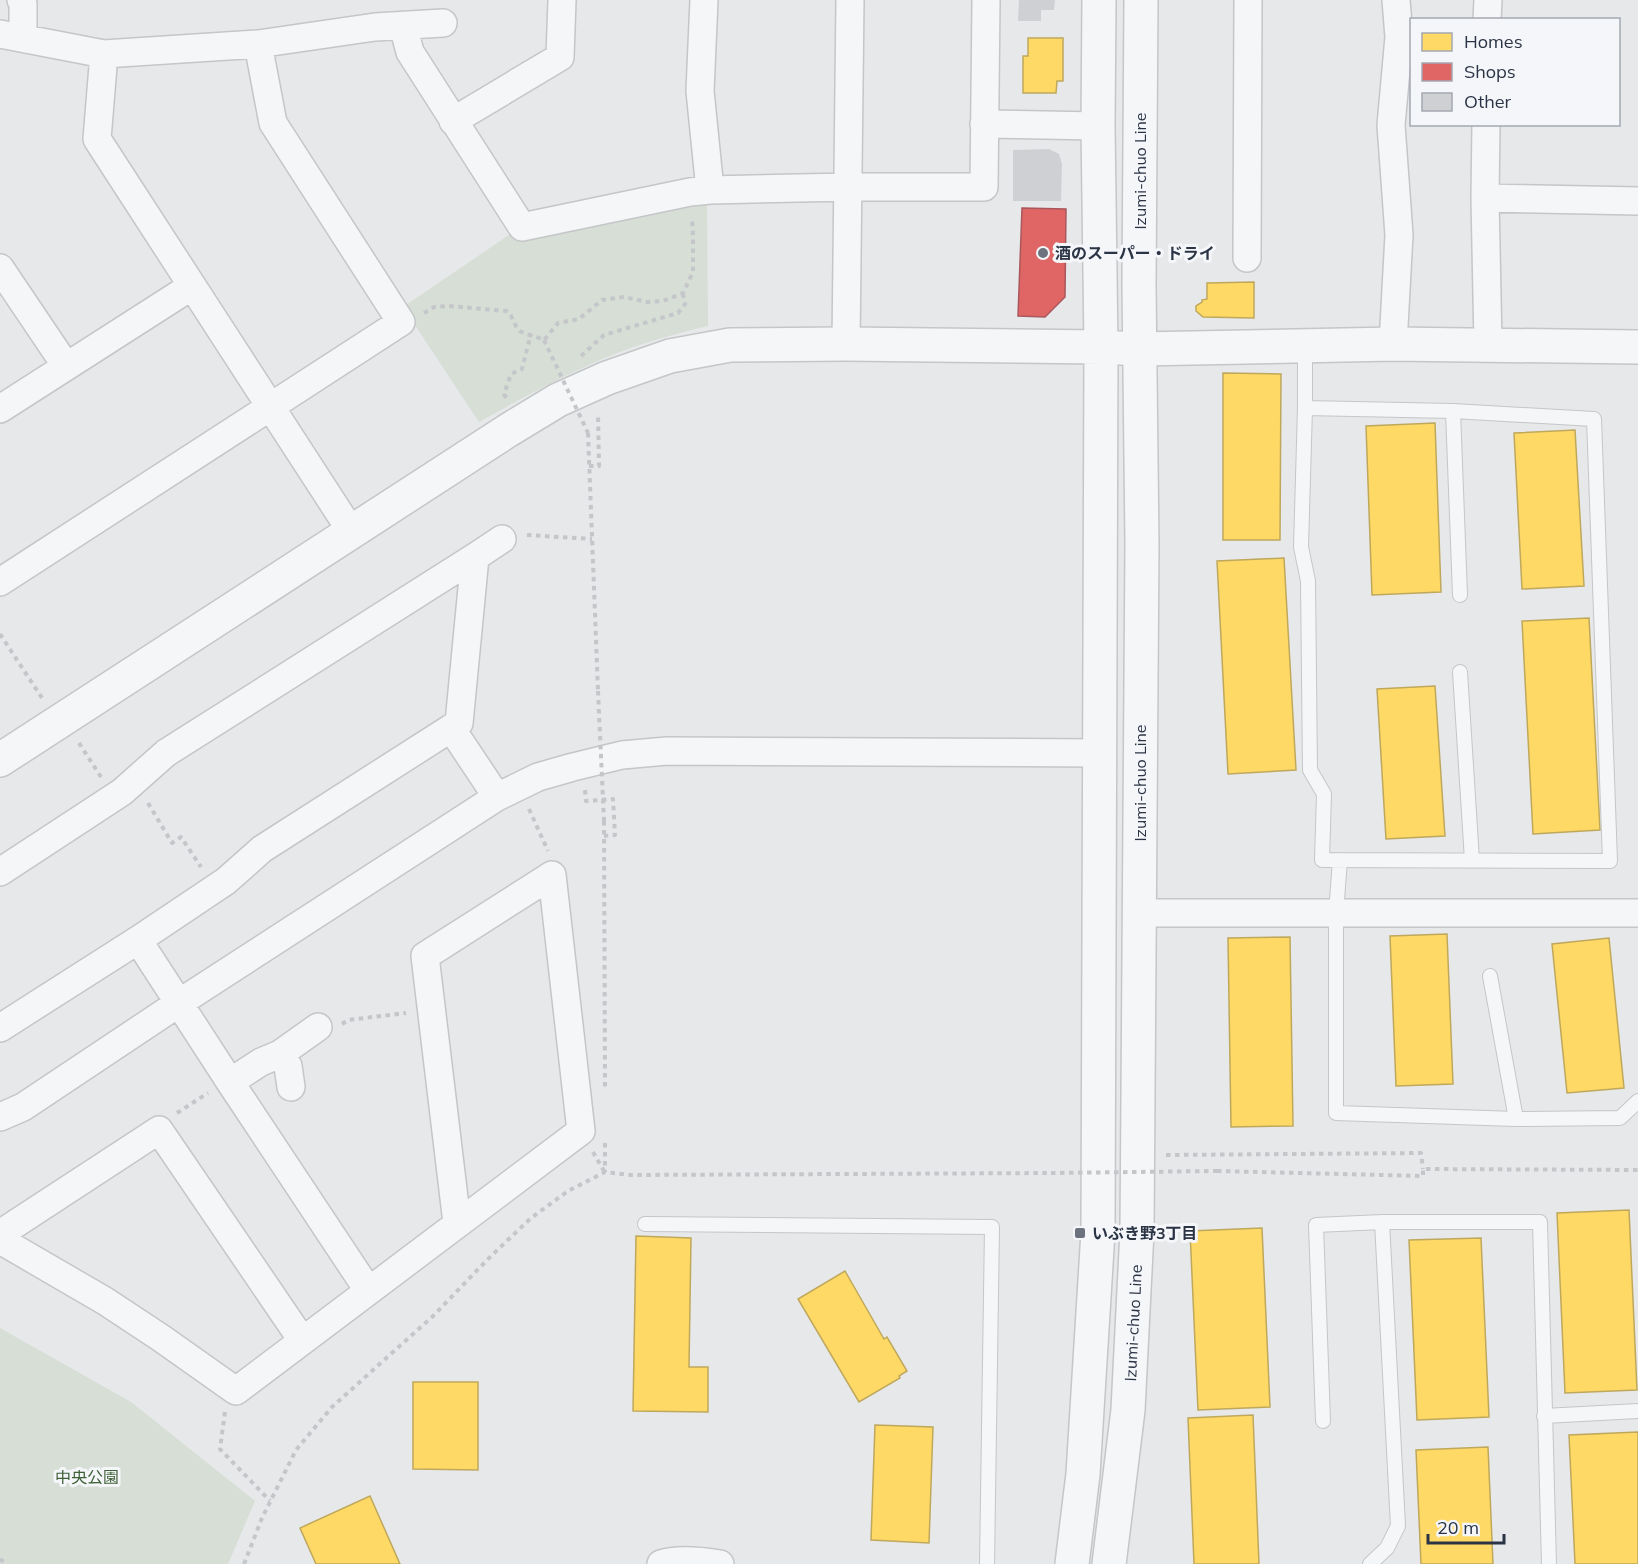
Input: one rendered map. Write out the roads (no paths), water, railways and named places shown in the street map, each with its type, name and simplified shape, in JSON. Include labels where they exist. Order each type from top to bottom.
[{"type":"street","points":[[453,121],[560,57],[562,0]]},
{"type":"street","points":[[700,191],[700,91],[704,0]]},
{"type":"street","points":[[846,344],[850,0]]},
{"type":"street","points":[[403,26],[410,52],[522,227],[700,191],[848,187],[984,187],[986,0]]},
{"type":"street","points":[[1072,1564],[1083,1473],[1098,1232],[1101,347],[1099,0]]},
{"type":"street","name":"Izumi-chuo Line","points":[[1108,1564],[1128,1410],[1137,1231],[1142,544],[1139,349],[1141,0]]},
{"type":"street","points":[[1247,258],[1248,0]]},
{"type":"street","points":[[1393,344],[1399,235],[1391,125],[1399,38],[1396,0]]},
{"type":"street","points":[[1487,18],[1488,0]]},
{"type":"street","points":[[26,1],[12,36],[104,54],[258,44],[375,27],[443,23]]},
{"type":"street","points":[[0,582],[401,322],[273,123],[258,44]]},
{"type":"street","points":[[104,54],[97,139],[351,531]]},
{"type":"street","points":[[984,124],[1098,126]]},
{"type":"street","points":[[1486,126],[1488,345]]},
{"type":"street","points":[[1485,198],[1638,201]]},
{"type":"street","points":[[0,268],[66,366]]},
{"type":"street","points":[[0,409],[192,286]]},
{"type":"street","points":[[0,760],[351,531],[558,400],[607,378],[670,356],[730,345],[846,344],[1139,349],[1393,344],[1638,347]]},
{"type":"street","points":[[0,872],[115,797],[166,753],[502,539]]},
{"type":"street","points":[[0,1028],[226,881],[261,849],[459,723],[475,557]]},
{"type":"street","points":[[451,728],[497,797]]},
{"type":"street","points":[[0,1117],[23,1107],[497,797],[538,777],[622,755],[667,751],[1100,753]]},
{"type":"street","points":[[0,1240],[105,1301],[236,1391],[581,1131],[552,875],[425,957],[457,1224]]},
{"type":"street","points":[[1139,913],[1638,913]]},
{"type":"street","points":[[138,940],[368,1290]]},
{"type":"street","points":[[230,1082],[261,1062],[280,1054],[318,1027]]},
{"type":"street","points":[[280,1054],[288,1066],[291,1087]]},
{"type":"street","points":[[0,1234],[159,1130],[302,1340]]},
{"type":"street","points":[[661,1564],[669,1561],[720,1564]]},
{"type":"lane","points":[[1305,345],[1301,547],[1308,580],[1310,771],[1324,794],[1322,860],[1610,861],[1594,419],[1452,411],[1305,408]]},
{"type":"lane","points":[[1452,411],[1460,595]]},
{"type":"lane","points":[[1460,672],[1472,860]]},
{"type":"lane","points":[[1340,860],[1336,913],[1336,1113],[1516,1119],[1620,1118],[1638,1101]]},
{"type":"lane","points":[[1490,976],[1516,1119]]},
{"type":"lane","points":[[1370,1564],[1388,1548],[1398,1526],[1382,1222]]},
{"type":"lane","points":[[1323,1421],[1316,1225],[1382,1222],[1539,1222],[1549,1564]]},
{"type":"lane","points":[[645,1224],[992,1227],[987,1564]]},
{"type":"lane","points":[[1544,1416],[1638,1411]]},
{"type":"place","name":"酒のスーパー・ドライ","points":[[1043,253]]},
{"type":"place","name":"いぶき野3丁目","points":[[1080,1233]]},
{"type":"park label","name":"中央公園","points":[[87,1477]]}]
